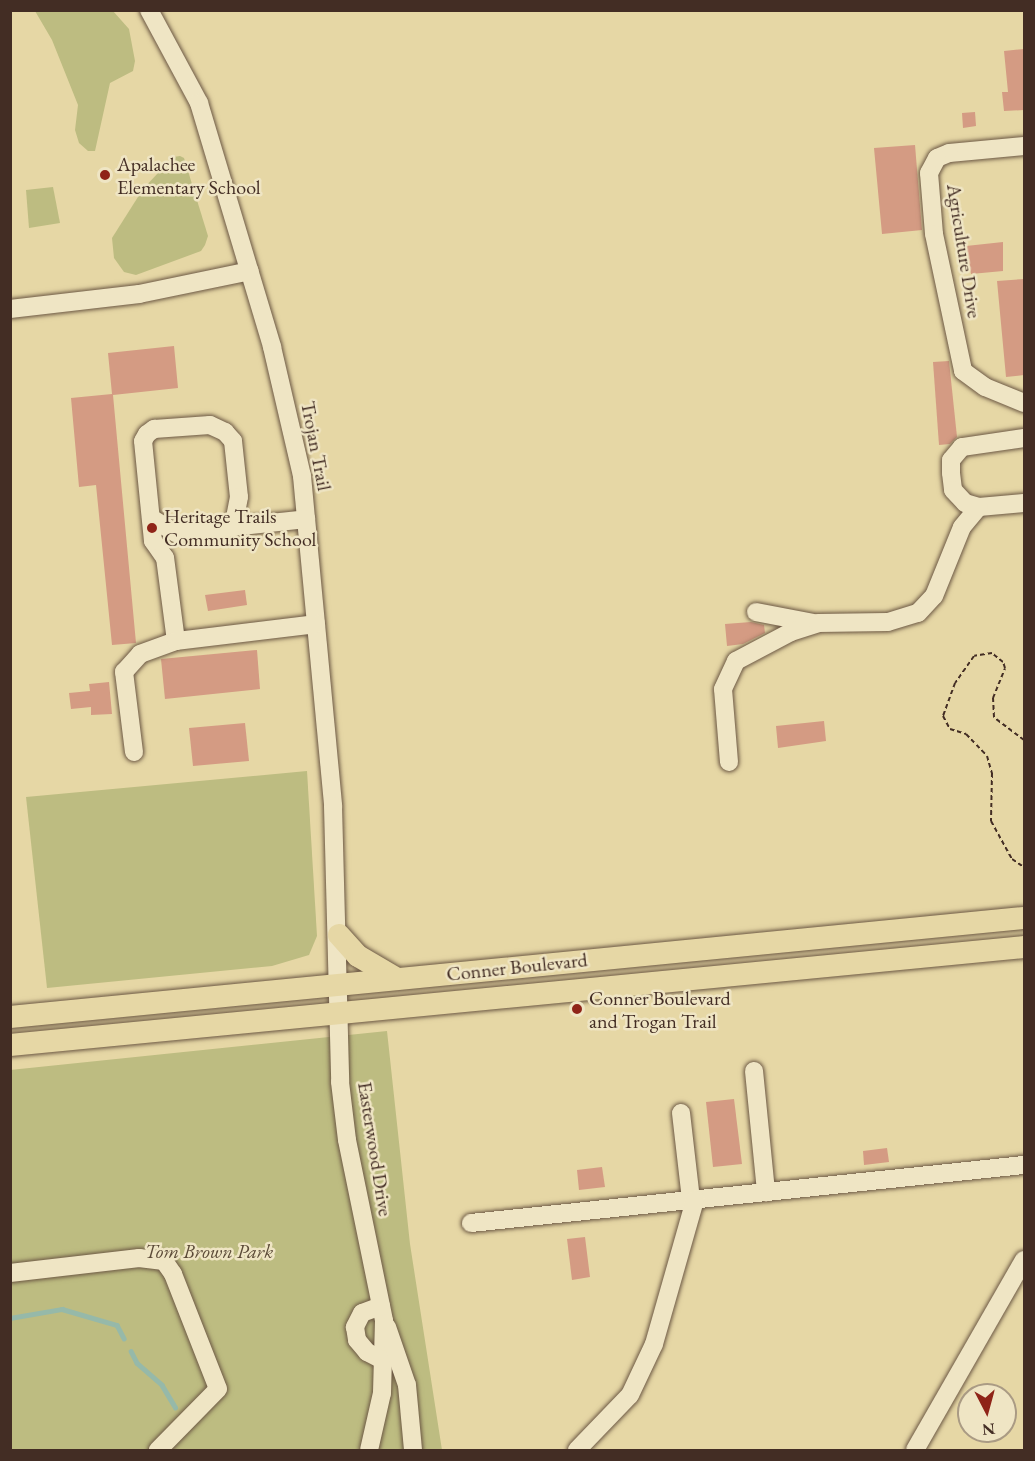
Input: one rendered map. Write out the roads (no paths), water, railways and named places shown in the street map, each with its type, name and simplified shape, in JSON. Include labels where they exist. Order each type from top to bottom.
[{"type":"main road","name":"Conner Boulevard","points":[[10,1017],[1024,918]]},
{"type":"main road","points":[[339,934],[358,956],[397,979]]},
{"type":"main road","name":"Conner Boulevard","points":[[10,1046],[1024,947]]},
{"type":"street","name":"Trojan Trail","points":[[148,10],[199,104],[250,271],[302,476],[333,806],[340,985]]},
{"type":"street","name":"Agriculture Drive","points":[[1024,146],[949,153],[937,158],[929,173],[934,234],[963,371],[985,387],[1024,403]]},
{"type":"street","points":[[10,309],[138,294],[250,271]]},
{"type":"street","points":[[176,641],[165,558],[153,541],[143,441],[147,434],[154,429],[210,425],[218,426],[233,441],[239,497],[232,527]]},
{"type":"street","points":[[1024,438],[971,443],[955,453],[951,460],[954,490],[965,503],[979,507],[1024,503]]},
{"type":"street","points":[[756,612],[818,623],[888,622],[918,613],[934,596],[962,527],[979,507]]},
{"type":"street","points":[[151,518],[176,533],[306,519]]},
{"type":"street","points":[[165,558],[176,533]]},
{"type":"street","points":[[729,762],[723,689],[729,672],[736,662],[791,632],[818,623]]},
{"type":"street","points":[[134,752],[124,672],[140,654],[176,641],[316,624]]},
{"type":"street","name":"Easterwood Drive","points":[[340,985],[340,1082],[347,1140],[383,1315],[407,1385],[413,1450]]},
{"type":"street","points":[[754,1071],[766,1192]]},
{"type":"street","points":[[577,1450],[630,1395],[654,1344],[693,1200],[681,1113]]},
{"type":"street","points":[[471,1223],[1024,1165]]},
{"type":"street","points":[[10,1273],[139,1258],[164,1261],[173,1274],[218,1389],[158,1450]]},
{"type":"street","points":[[915,1450],[1024,1260]]},
{"type":"street","points":[[383,1315],[362,1313],[355,1327],[357,1340],[366,1352],[383,1360]]},
{"type":"street","name":"Easterwood Drive","points":[[369,1450],[382,1393],[383,1315]]},
{"type":"waterway","points":[[10,1318],[62,1309],[117,1325],[124,1338]]},
{"type":"waterway","points":[[131,1351],[137,1363],[162,1385],[175,1407]]},
{"type":"place","name":"Apalachee Elementary School","points":[[105,175]]},
{"type":"place","name":"Heritage Trails Community School","points":[[152,528]]},
{"type":"place","name":"Conner Boulevard and Trogan Trail","points":[[577,1009]]},
{"type":"park label","name":"Tom Brown Park","points":[[209,1251]]}]
